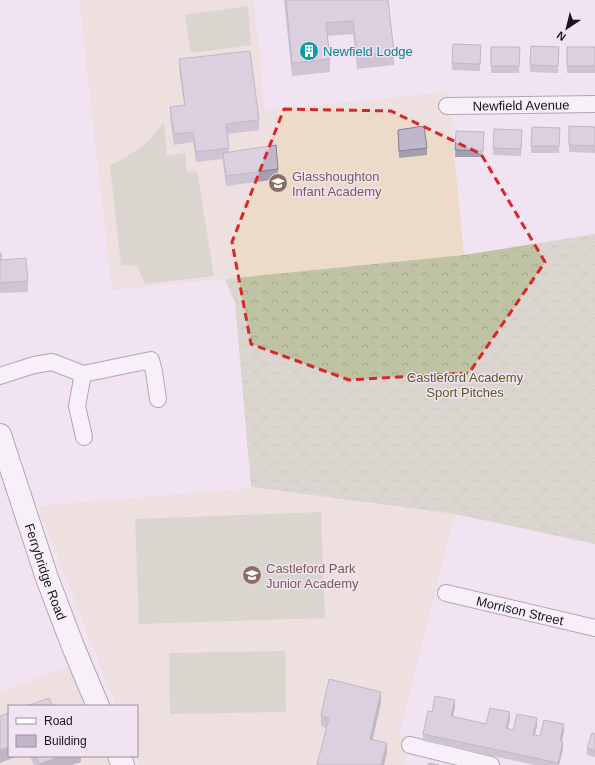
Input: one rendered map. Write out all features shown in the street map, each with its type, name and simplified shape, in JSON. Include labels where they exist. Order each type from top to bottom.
[{"type":"street","name":"Newfield Avenue","points":[[447,106],[595,104]]},
{"type":"street","points":[[0,376],[34,365],[52,362],[82,374],[151,360],[158,399]]},
{"type":"street","points":[[82,374],[77,406],[84,437]]},
{"type":"street","name":"Ferrybridge Road","points":[[0,435],[47,578],[98,705]]},
{"type":"street","name":"Morrison Street","points":[[446,593],[595,628]]},
{"type":"street","points":[[410,745],[491,765]]},
{"type":"highlighted area","points":[[284,109],[391,111],[481,154],[545,262],[469,373],[349,380],[251,344],[232,242]]},
{"type":"shaded area","name":"Glasshoughton Infant Academy","points":[[79,0],[254,0],[265,110],[448,92],[464,255],[112,290]]},
{"type":"shaded area","name":"Castleford Park Junior Academy","points":[[251,488],[455,514],[399,734],[412,737],[404,765],[139,765],[135,757],[138,757],[138,705],[116,705],[38,506]]},
{"type":"shaded area","points":[[68,666],[86,705],[8,705],[8,757],[106,757],[110,765],[0,765],[0,692]]},
{"type":"green space","points":[[248,6],[251,45],[191,53],[185,15]]},
{"type":"green space","points":[[164,122],[167,156],[185,153],[187,173],[197,171],[214,276],[145,284],[137,266],[121,265],[110,165],[123,159],[147,143]]},
{"type":"green space","name":"Castleford Academy Sport Pitches","points":[[595,234],[595,544],[455,514],[251,487],[235,303],[225,279],[464,255]]},
{"type":"green space","points":[[321,512],[325,618],[139,624],[135,519]]},
{"type":"green space","points":[[285,651],[286,712],[170,714],[169,653]]},
{"type":"building","name":"Newfield Lodge","points":[[286,0],[388,0],[394,52],[357,56],[353,21],[326,23],[330,59],[292,63]]},
{"type":"building","points":[[453,44],[481,45],[480,64],[452,63]]},
{"type":"building","points":[[531,46],[559,47],[558,66],[530,65]]},
{"type":"building","points":[[491,47],[520,47],[519,66],[491,66]]},
{"type":"building","points":[[567,47],[595,47],[595,66],[567,66]]},
{"type":"building","points":[[250,51],[259,120],[226,124],[229,148],[196,152],[193,132],[174,134],[170,107],[185,105],[179,59]]},
{"type":"building","points":[[424,126],[427,148],[399,151],[398,130]]},
{"type":"building","points":[[569,126],[595,127],[595,146],[569,145]]},
{"type":"building","points":[[532,127],[560,128],[559,146],[531,146]]},
{"type":"building","points":[[494,129],[522,130],[521,149],[493,148]]},
{"type":"building","points":[[456,131],[484,132],[483,151],[455,150]]},
{"type":"building","points":[[276,145],[278,169],[226,176],[223,153]]},
{"type":"building","points":[[0,253],[1,260],[26,258],[28,281],[0,283]]},
{"type":"building","points":[[329,679],[381,692],[370,739],[387,743],[381,765],[317,765],[329,718],[321,716]]},
{"type":"building","points":[[435,696],[455,700],[451,716],[486,724],[490,708],[510,712],[506,728],[513,730],[517,714],[537,718],[533,735],[540,736],[544,720],[564,724],[560,740],[563,741],[558,763],[423,734],[428,711],[432,712]]},
{"type":"building","points":[[49,698],[52,705],[30,705]]},
{"type":"building","points":[[8,713],[8,747],[0,750],[0,716]]},
{"type":"building","points":[[592,733],[595,734],[595,751],[587,748]]},
{"type":"building","points":[[36,757],[58,757],[39,764]]},
{"type":"building","points":[[429,763],[439,765],[428,765]]},
{"type":"place","name":"Newfield Lodge","points":[[309,51]]},
{"type":"place","name":"Glasshoughton Infant Academy","points":[[278,183]]},
{"type":"place","name":"Castleford Park Junior Academy","points":[[252,575]]}]
